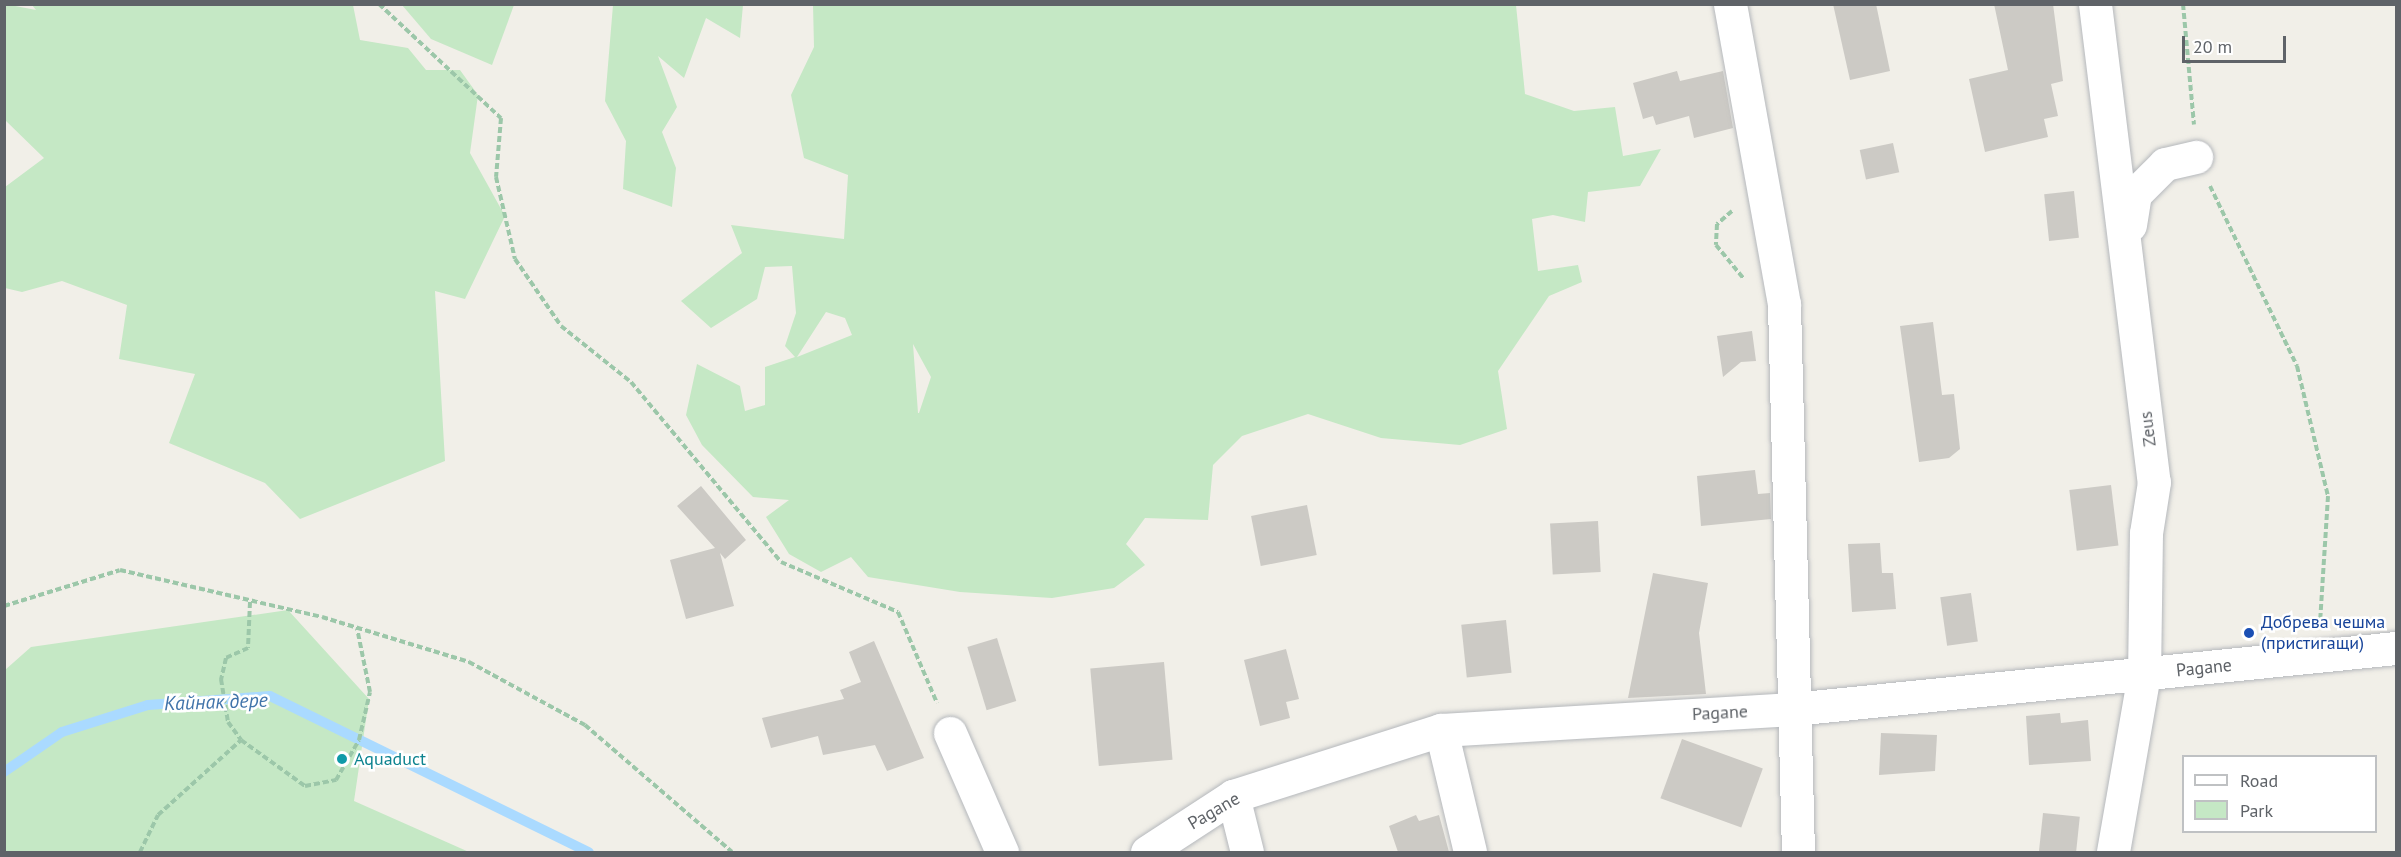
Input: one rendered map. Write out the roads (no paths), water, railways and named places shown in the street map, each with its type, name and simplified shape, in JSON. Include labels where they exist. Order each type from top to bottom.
[{"type":"street","points":[[1731,4],[1784,304],[1798,852]]},
{"type":"street","name":"Zeus","points":[[2095,4],[2127,238],[2154,482],[2146,533],[2144,674],[2113,852]]},
{"type":"street","points":[[2127,238],[2135,194],[2165,164],[2196,157]]},
{"type":"street","name":"Pagane","points":[[1147,852],[1233,796],[1441,730],[1793,709],[2397,648]]},
{"type":"street","points":[[1441,730],[1470,852]]},
{"type":"street","points":[[950,733],[1002,852]]},
{"type":"street","points":[[1233,796],[1247,852]]},
{"type":"waterway","name":"Кайнак дере","points":[[4,772],[62,732],[148,705],[270,696],[589,852]]},
{"type":"place","name":"Добрева чешма (пристигащи)","points":[[2249,633]]},
{"type":"place","name":"Aquaduct","points":[[342,759]]}]
